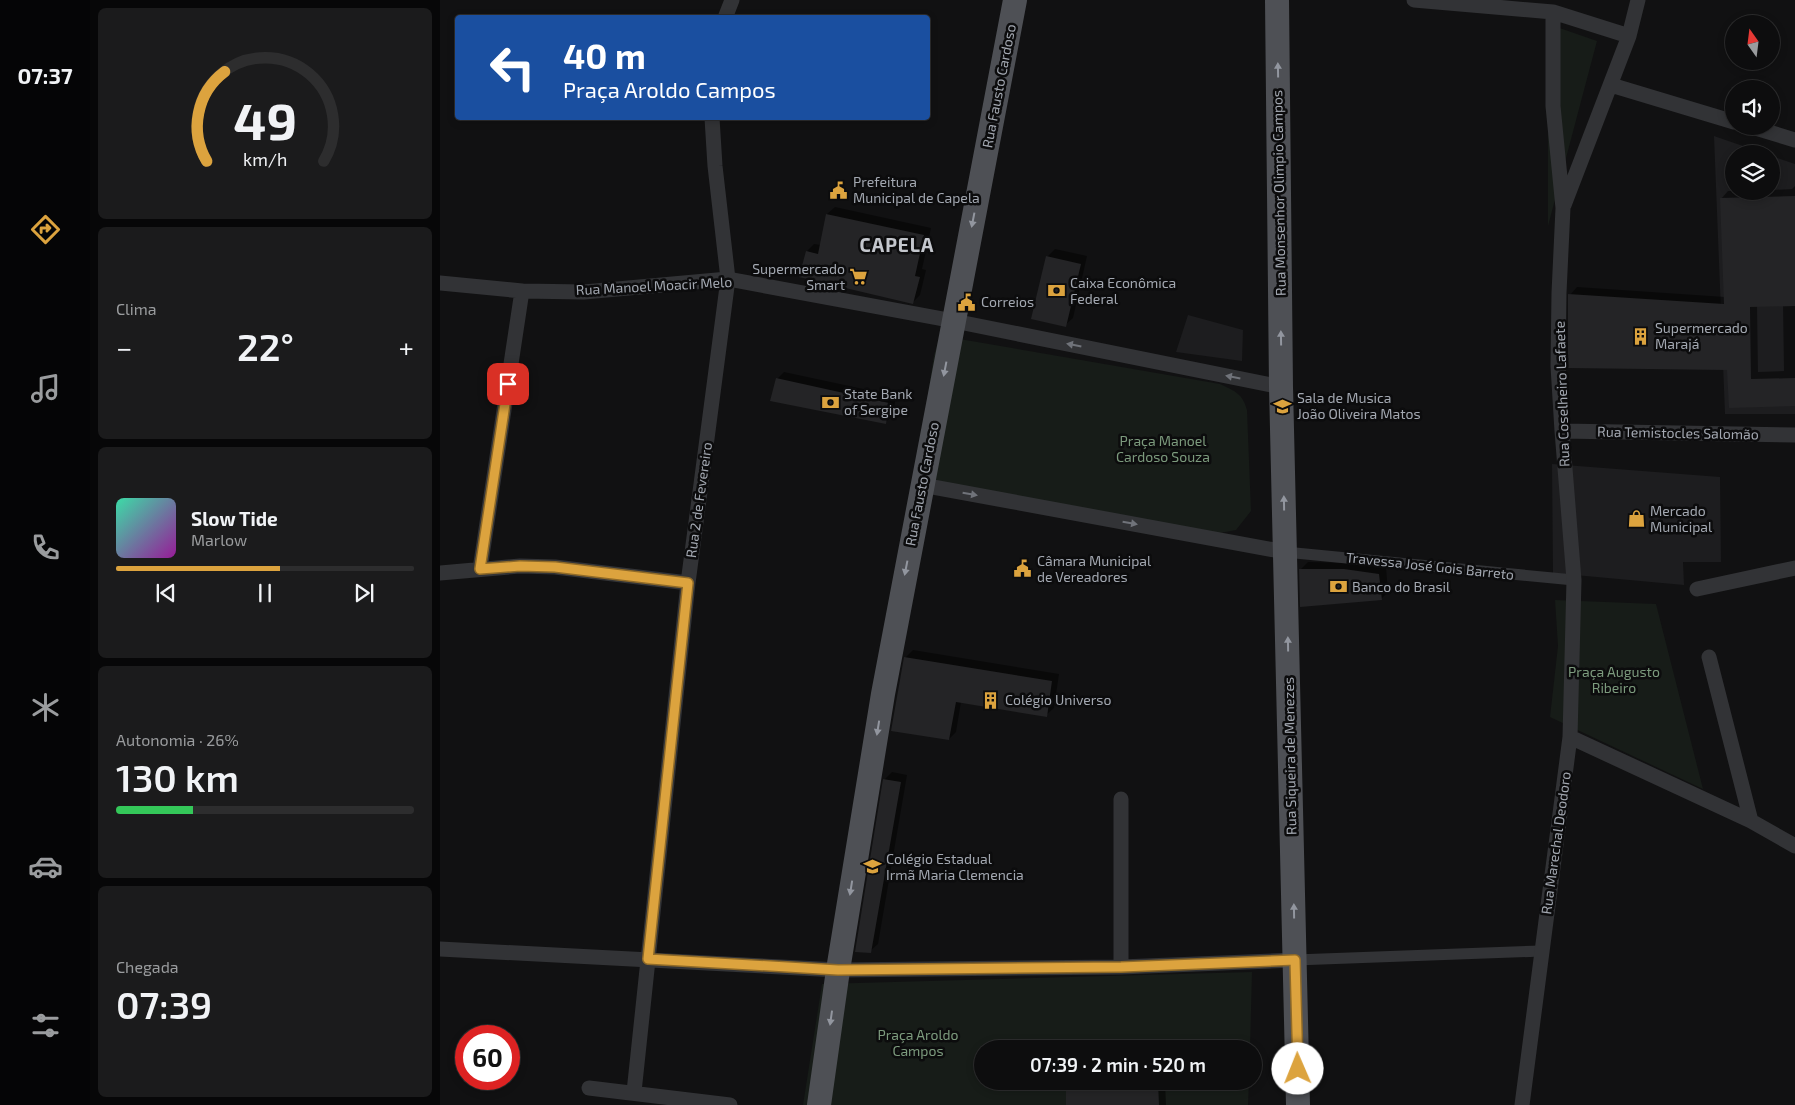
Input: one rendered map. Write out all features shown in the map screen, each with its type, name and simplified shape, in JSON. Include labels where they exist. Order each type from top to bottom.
[{"type":"main road","name":"Rua Fausto Cardoso","points":[[838,970],[883,694],[1015,0]]},
{"type":"main road","name":"Rua Monsenhor Olimpio Campos","points":[[1277,0],[1281,387]]},
{"type":"main road","points":[[1281,387],[1285,552]]},
{"type":"main road","name":"Rua Siqueira de Menezes","points":[[1285,552],[1295,960]]},
{"type":"main road","points":[[1295,960],[1298,1105]]},
{"type":"main road","points":[[819,1105],[838,970]]},
{"type":"street","points":[[726,15],[732,0]]},
{"type":"street","points":[[1414,0],[1535,4],[1553,12],[1629,36]]},
{"type":"street","points":[[1563,208],[1629,36],[1638,0]]},
{"type":"street","points":[[1553,12],[1553,106],[1563,208]]},
{"type":"street","points":[[1611,85],[1725,119]]},
{"type":"street","name":"Rua 2 de Fevereiro","points":[[634,1092],[688,583],[728,280],[715,166],[712,120]]},
{"type":"street","points":[[1779,135],[1795,140]]},
{"type":"street","name":"Rua Coselheiro Lafaete","points":[[1563,208],[1558,357],[1574,580]]},
{"type":"street","name":"Rua Manoel Moacir Melo","points":[[440,283],[522,291],[584,292],[728,280],[954,321]]},
{"type":"street","points":[[480,569],[522,291]]},
{"type":"street","points":[[954,321],[1281,387]]},
{"type":"street","name":"Rua Temistocles Salomão","points":[[1562,431],[1795,436]]},
{"type":"street","points":[[922,485],[1285,552]]},
{"type":"street","name":"Travessa José Gois Barreto","points":[[1285,552],[1574,580]]},
{"type":"street","points":[[440,573],[520,566],[555,567],[688,583]]},
{"type":"street","points":[[1697,589],[1795,568]]},
{"type":"street","name":"Rua Marechal Deodoro","points":[[1522,1105],[1570,737],[1574,580]]},
{"type":"street","points":[[1709,657],[1751,821]]},
{"type":"street","points":[[1570,737],[1751,821],[1795,846]]},
{"type":"street","points":[[1121,799],[1121,967]]},
{"type":"street","points":[[440,949],[838,970],[1121,967],[1541,952]]},
{"type":"street","points":[[589,1088],[730,1105]]},
{"type":"shaded area","points":[[1714,136],[1740,145],[1725,145],[1725,200],[1780,200],[1780,159],[1795,164],[1795,414],[1725,414]]},
{"type":"shaded area","points":[[1188,315],[1243,330],[1242,361],[1176,352]]},
{"type":"shaded area","name":"Mercado Municipal","points":[[1552,464],[1720,477],[1721,562],[1683,562],[1684,585],[1553,573]]},
{"type":"green space","points":[[1548,24],[1597,41],[1548,226]]},
{"type":"green space","name":"Praça Manoel Cardoso Souza","points":[[948,337],[1220,384],[1234,391],[1241,397],[1247,410],[1251,511],[1236,530],[1215,534],[938,481],[923,476],[917,465],[934,355],[938,342]]},
{"type":"green space","name":"Praça Augusto Ribeiro","points":[[1555,600],[1656,604],[1703,789],[1550,717],[1558,646]]},
{"type":"green space","name":"Praça Aroldo Campos","points":[[1252,972],[1250,1040],[974,1040],[974,1090],[1249,1090],[1248,1105],[803,1105],[822,984]]},
{"type":"building","points":[[1780,196],[1795,196],[1795,306],[1750,307],[1751,379],[1795,378],[1795,406],[1729,408],[1727,370],[1568,368],[1568,294],[1724,304],[1720,198],[1725,198],[1725,200],[1780,200]]},
{"type":"building","points":[[826,214],[924,235],[915,276],[920,277],[913,304],[799,277],[806,251],[818,254]]},
{"type":"building","name":"Caixa Econômica Federal","points":[[1046,256],[1081,264],[1066,327],[1031,319]]},
{"type":"building","name":"State Bank of Sergipe","points":[[776,378],[889,403],[886,424],[770,401]]},
{"type":"building","name":"Banco do Brasil","points":[[1299,569],[1344,569],[1379,574],[1382,600],[1300,607]]},
{"type":"building","name":"Colégio Universo","points":[[904,657],[1052,681],[1047,717],[956,702],[949,740],[891,731]]},
{"type":"building","name":"Colégio Estadual Irmã Maria Clemencia","points":[[883,779],[901,782],[871,953],[855,952]]},
{"type":"building","points":[[1066,1090],[1158,1090],[1159,1105],[1066,1105]]},
{"type":"place","name":"Prefeitura Municipal de Capela","points":[[839,190]]},
{"type":"place","name":"Supermercado Smart","points":[[859,277]]},
{"type":"place","name":"Caixa Econômica Federal","points":[[1056,291]]},
{"type":"place","name":"Correios","points":[[967,302]]},
{"type":"place","name":"Supermercado Marajá","points":[[1641,336]]},
{"type":"place","name":"State Bank of Sergipe","points":[[830,402]]},
{"type":"place","name":"Sala de Musica João Oliveira Matos","points":[[1283,406]]},
{"type":"place","name":"Mercado Municipal","points":[[1636,519]]},
{"type":"place","name":"Câmara Municipal de Vereadores","points":[[1023,569]]},
{"type":"place","name":"Banco do Brasil","points":[[1338,587]]},
{"type":"place","name":"Colégio Universo","points":[[991,700]]},
{"type":"place","name":"Colégio Estadual Irmã Maria Clemencia","points":[[872,867]]},
{"type":"district","name":"CAPELA","points":[[897,245]]},
{"type":"route","points":[[508,384],[480,569],[520,566],[555,567],[688,583],[648,959],[838,970],[1121,967],[1295,960],[1298,1069]]}]
